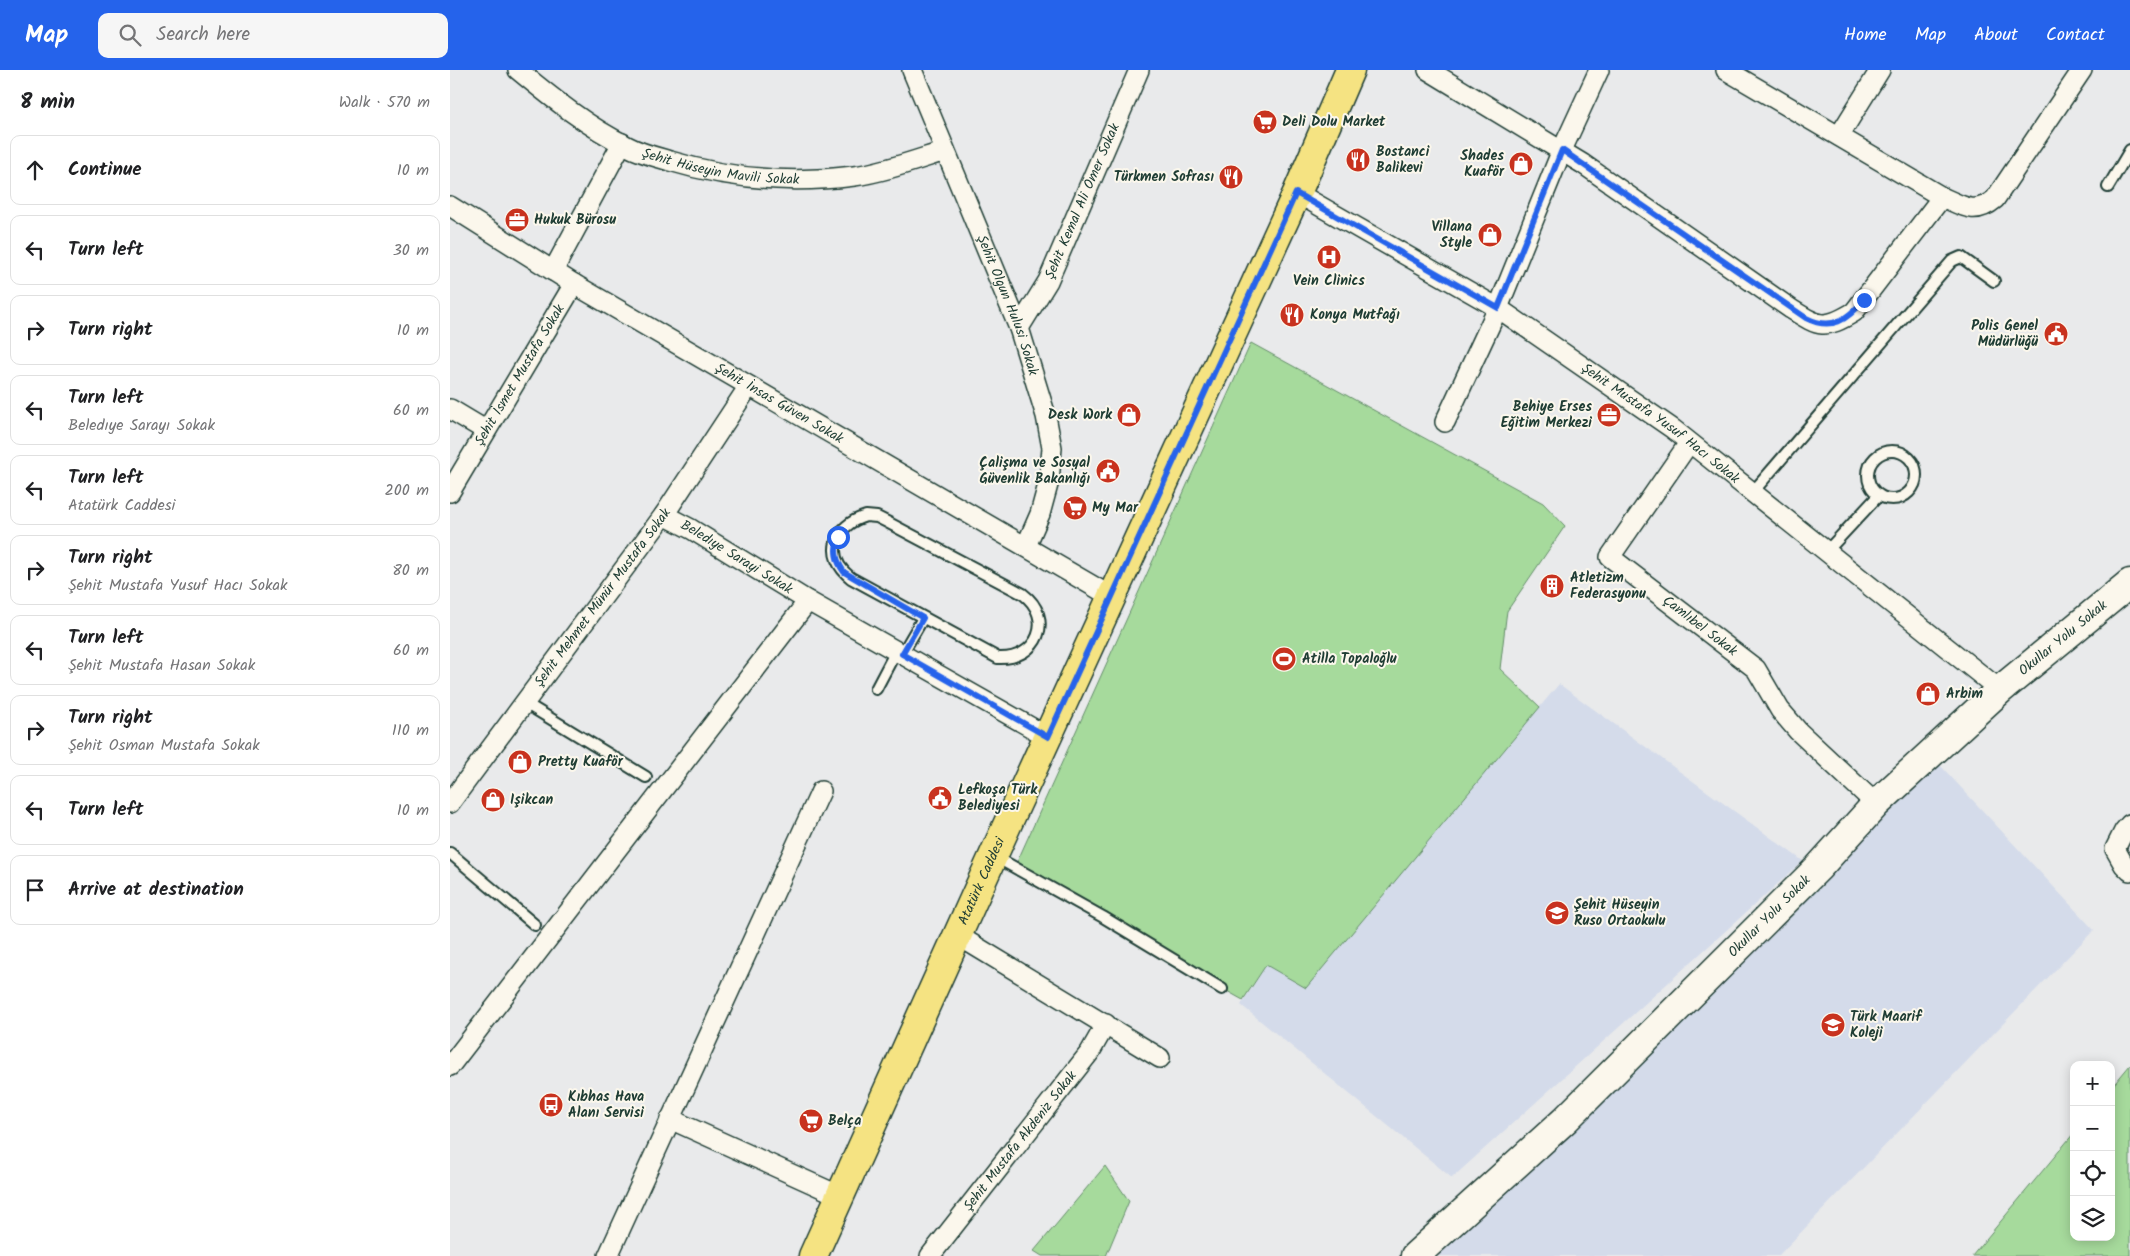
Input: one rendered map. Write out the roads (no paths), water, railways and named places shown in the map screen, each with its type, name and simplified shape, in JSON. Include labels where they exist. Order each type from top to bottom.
[{"type":"main road","name":"Atatürk Caddesi","points":[[813,1256],[993,856],[1296,193],[1350,70]]},
{"type":"street","name":"Şehit Hüseyin Mavili Sokak","points":[[518,70],[561,104],[622,144],[662,159],[706,172],[761,179],[807,180],[856,176],[945,151]]},
{"type":"street","name":"Şehit Olgun Hulusi Sokak","points":[[912,70],[1018,328],[1046,416],[1052,448],[1052,465],[1045,498],[1026,546]]},
{"type":"street","name":"Şehit Kemal Ali Ömer Sokak","points":[[1018,328],[1048,281],[1139,70]]},
{"type":"street","points":[[1428,70],[1562,150],[1791,309],[1817,324],[1827,325],[1837,322],[1854,312],[1942,197]]},
{"type":"street","points":[[1445,422],[1498,308],[1562,150],[1599,70]]},
{"type":"street","points":[[1726,70],[1942,197],[1976,209],[1995,199],[2082,70]]},
{"type":"street","points":[[1840,136],[1880,70]]},
{"type":"street","points":[[553,271],[622,144]]},
{"type":"street","name":"Şehit Mustafa Yusuf Hacı Sokak","points":[[1296,193],[1498,308],[1673,429],[2000,690]]},
{"type":"street","name":"Şehit İnsas Güven Sokak","points":[[450,206],[574,284],[1112,597]]},
{"type":"street","name":"Şehit İsmet Mustafa Sokak","points":[[450,492],[485,430],[574,284]]},
{"type":"street","name":"Şehit Mehmet Münür Mustafa Sokak","points":[[450,803],[664,515],[749,386]]},
{"type":"street","points":[[450,409],[485,430]]},
{"type":"street","name":"Çamlıbel Sokak","points":[[1690,443],[1610,557],[1756,669],[1780,710],[1792,725],[1876,804]]},
{"type":"street","name":"Beledıye Sarayi Sokak","points":[[664,515],[691,529],[808,601],[1048,737]]},
{"type":"street","name":"Okullar Yolu Sokak","points":[[1415,1256],[1565,1120],[1818,868],[1876,804],[2000,690],[2130,583]]},
{"type":"street","points":[[450,1066],[808,601]]},
{"type":"street","points":[[608,1256],[821,791]]},
{"type":"street","points":[[2130,824],[2114,849],[2130,871]]},
{"type":"street","points":[[957,936],[1160,1058]]},
{"type":"street","name":"Şehit Mustafa Akdeniz Sokak","points":[[930,1256],[1090,1052],[1106,1024]]},
{"type":"street","points":[[670,1119],[840,1196]]},
{"type":"lane","points":[[2108,187],[2130,150]]},
{"type":"lane","points":[[1752,493],[1952,261],[1961,257],[1994,282]]},
{"type":"lane","points":[[1892,452],[1907,456],[1916,470],[1914,486],[1903,497],[1887,499],[1879,495],[1870,484],[1870,469],[1873,462],[1878,456],[1892,452]]},
{"type":"lane","points":[[1826,552],[1879,495]]},
{"type":"lane","points":[[866,516],[877,517],[896,526],[1023,594],[1034,604],[1040,624],[1035,642],[1029,649],[1019,656],[1007,659],[998,658],[923,618],[844,572],[836,559],[836,544],[842,529],[848,523],[866,516]]},
{"type":"lane","points":[[876,689],[923,618]]},
{"type":"lane","points":[[525,703],[646,777]]},
{"type":"lane","points":[[450,853],[536,925]]},
{"type":"lane","points":[[993,856],[1103,917],[1222,989]]},
{"type":"place","name":"Deli Dolu Market","points":[[1265,122]]},
{"type":"place","name":"Bostanci Balikevi","points":[[1358,160]]},
{"type":"place","name":"Shades Kuaför","points":[[1521,164]]},
{"type":"place","name":"Türkmen Sofrası","points":[[1231,177]]},
{"type":"place","name":"Hukuk Bürosu","points":[[517,220]]},
{"type":"place","name":"Villana Style","points":[[1490,235]]},
{"type":"place","name":"Vein Clinics","points":[[1329,257]]},
{"type":"place","name":"Konya Mutfağı","points":[[1292,315]]},
{"type":"place","name":"Polis Genel Müdürlüğü","points":[[2056,334]]},
{"type":"place","name":"Desk Work","points":[[1129,415]]},
{"type":"place","name":"Behiye Erses Eğitim Merkezi","points":[[1609,415]]},
{"type":"place","name":"Çalişma ve Sosyal Güvenlik Bakanlığı","points":[[1108,471]]},
{"type":"place","name":"My Mar","points":[[1075,508]]},
{"type":"place","name":"Atletizm Federasyonu","points":[[1552,586]]},
{"type":"place","name":"Atilla Topaloğlu","points":[[1284,659]]},
{"type":"place","name":"Arbim","points":[[1928,694]]},
{"type":"place","name":"Pretty Kuaför","points":[[520,762]]},
{"type":"place","name":"Lefkoşa Türk Belediyesi","points":[[940,798]]},
{"type":"place","name":"Işikcan","points":[[493,800]]},
{"type":"place","name":"Şehit Hüseyin Ruso Ortaokulu","points":[[1557,913]]},
{"type":"place","name":"Türk Maarif Koleji","points":[[1833,1025]]},
{"type":"place","name":"Kıbhas Hava Alanı Servisi","points":[[551,1105]]},
{"type":"place","name":"Belça","points":[[811,1121]]}]
